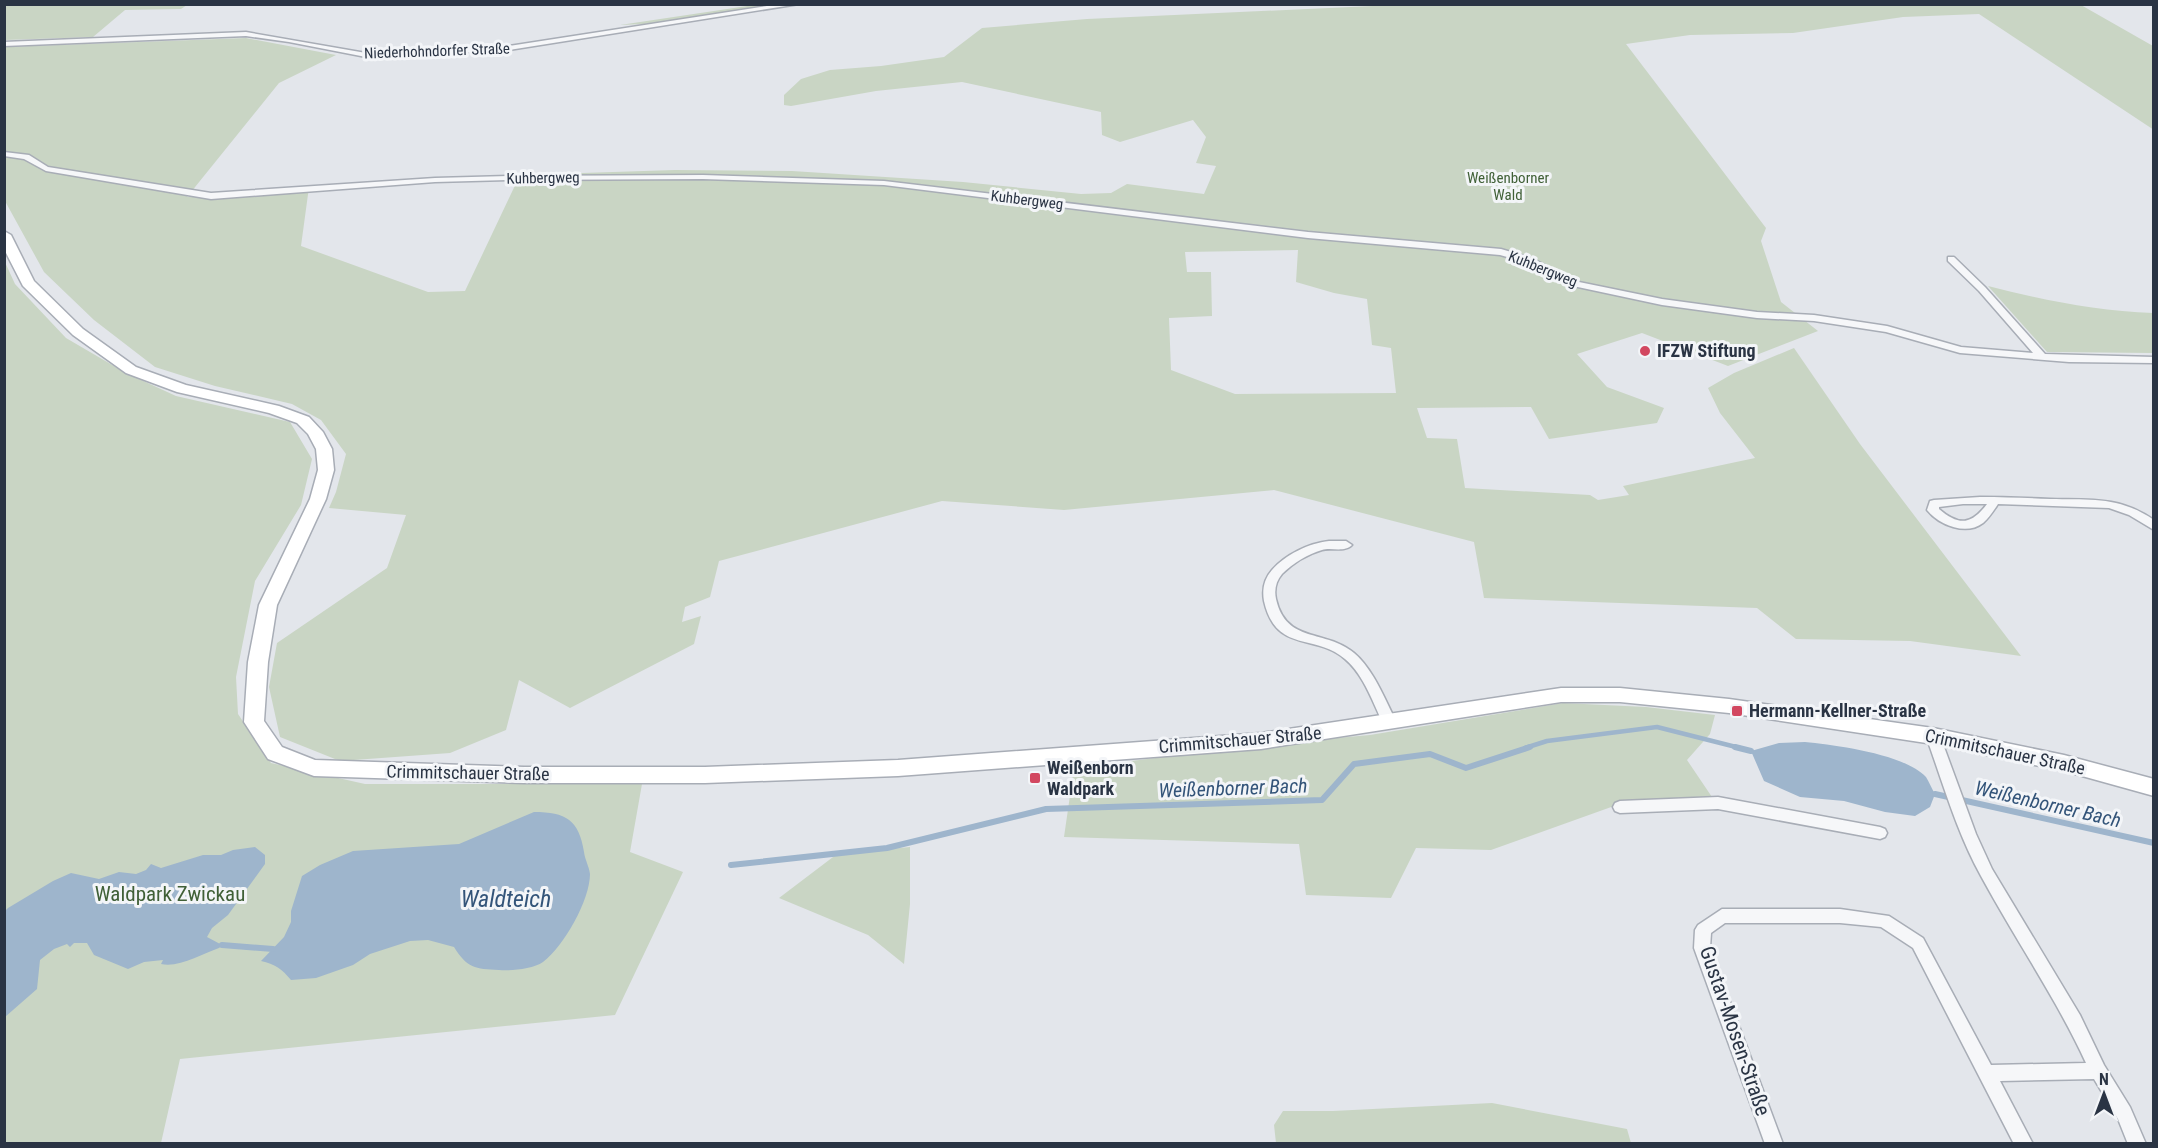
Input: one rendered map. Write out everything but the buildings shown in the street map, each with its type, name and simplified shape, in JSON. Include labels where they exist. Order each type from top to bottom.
[{"type":"main road","name":"Crimmitschauer Straße","points":[[4,235],[28,283],[78,332],[131,370],[182,389],[273,410],[303,420],[315,432],[324,449],[326,470],[318,499],[268,605],[258,662],[254,723],[275,753],[314,768],[524,775],[802,773],[1262,741],[1561,695],[1620,695],[1729,706],[1933,736],[2064,763],[2154,788]]},
{"type":"street","name":"Niederhohndorfer Straße","points":[[4,44],[237,34],[279,38],[366,55],[480,51],[796,4]]},
{"type":"street","name":"Kuhbergweg","points":[[4,154],[26,157],[46,169],[211,196],[435,180],[508,178],[703,177],[884,183],[1308,235],[1501,252],[1528,260],[1576,284],[1662,302],[1757,315],[1814,318],[1887,329],[1960,350],[2041,356],[2154,360]]},
{"type":"street","points":[[1951,259],[1982,289],[2041,356]]},
{"type":"street","points":[[1994,502],[2107,504],[2140,514],[2154,525]]},
{"type":"street","points":[[1346,545],[1320,546],[1280,568],[1270,579],[1271,608],[1278,623],[1296,636],[1336,649],[1349,656],[1366,678],[1390,723]]},
{"type":"street","points":[[1933,736],[1986,872],[2074,1020],[2098,1071],[2124,1113],[2137,1143]]},
{"type":"street","points":[[1620,807],[1718,803],[1881,833]]},
{"type":"street","name":"Gustav-Mosen-Straße","points":[[1774,1143],[1702,948],[1704,930],[1722,916],[1839,916],[1884,921],[1918,943],[2024,1143]]},
{"type":"street","points":[[1988,1073],[2098,1071]]},
{"type":"green space","name":"Weißenborner Wald","points":[[1415,4],[2081,5],[2153,46],[2154,130],[1979,14],[1903,17],[1793,33],[1690,35],[1626,44],[1766,228],[1761,241],[1781,302],[1818,331],[1728,366],[1642,333],[1577,354],[1607,387],[1664,408],[1657,423],[1549,439],[1531,407],[1417,408],[1427,438],[1457,439],[1465,488],[1590,495],[1598,500],[1629,495],[1623,486],[1755,458],[1720,413],[1708,388],[1734,373],[1794,348],[1860,444],[2021,656],[1910,641],[1796,639],[1757,608],[1484,598],[1474,542],[1274,490],[1064,510],[942,501],[719,561],[710,597],[685,607],[682,622],[701,616],[694,644],[570,708],[519,680],[506,730],[450,753],[340,761],[280,737],[269,687],[277,643],[387,568],[406,515],[329,508],[336,492],[346,454],[321,420],[292,404],[215,386],[155,367],[94,320],[44,272],[5,201],[4,47],[246,38],[336,55],[279,83],[187,197],[309,187],[301,246],[428,292],[465,291],[520,175],[675,170],[792,171],[963,182],[1081,194],[1111,193],[1127,184],[1204,194],[1216,166],[1196,163],[1206,137],[1193,120],[1120,142],[1102,135],[1101,112],[962,82],[876,91],[791,106],[784,105],[784,95],[801,79],[830,70],[881,66],[944,57],[982,28],[1087,19]],"holes":[[[1298,250],[1296,282],[1334,293],[1367,299],[1372,345],[1391,348],[1396,393],[1235,394],[1171,370],[1169,318],[1212,316],[1211,272],[1187,272],[1185,252]]]},
{"type":"green space","points":[[4,5],[187,5],[181,9],[125,10],[93,37],[5,40]]},
{"type":"green space","points":[[754,5],[772,5],[644,24],[620,25]]},
{"type":"green space","name":"Waldpark Zwickau","points":[[4,260],[15,284],[66,338],[126,373],[176,396],[290,422],[312,459],[301,505],[255,581],[236,677],[238,714],[271,763],[365,784],[642,784],[630,852],[683,872],[615,1015],[180,1059],[161,1143],[5,1143]]},
{"type":"green space","points":[[1988,286],[2070,304],[2153,313],[2153,353],[2047,352]]},
{"type":"green space","points":[[1563,703],[1646,707],[1715,715],[1710,734],[1687,760],[1714,800],[1614,806],[1491,850],[1416,848],[1391,898],[1306,895],[1299,844],[1064,837],[1074,768],[1270,744],[1370,735]]},
{"type":"green space","points":[[910,847],[910,904],[904,964],[868,935],[779,898],[837,854]]},
{"type":"green space","points":[[1492,1103],[1627,1129],[1631,1143],[1276,1143],[1274,1125],[1283,1111],[1333,1111]]},
{"type":"water","points":[[1805,742],[1869,752],[1902,762],[1916,769],[1926,777],[1935,794],[1930,807],[1915,816],[1885,812],[1844,801],[1800,797],[1764,781],[1751,751],[1779,743]]},
{"type":"water","name":"Waldteich","points":[[534,812],[563,816],[574,825],[582,841],[590,874],[581,909],[567,934],[543,962],[528,968],[510,970],[478,968],[463,959],[454,947],[428,940],[410,941],[370,954],[353,965],[316,978],[291,980],[278,968],[261,961],[284,937],[291,922],[291,911],[302,876],[320,865],[353,851],[459,844]]},
{"type":"water","points":[[255,847],[265,855],[265,864],[228,915],[212,928],[207,937],[222,945],[219,948],[175,964],[161,964],[163,960],[144,962],[128,969],[94,955],[87,943],[74,943],[70,947],[67,944],[54,949],[40,960],[37,989],[5,1017],[4,912],[8,908],[71,873],[99,879],[119,872],[136,874],[146,870],[151,864],[161,868],[203,855],[221,855],[233,850]]},
{"type":"waterway","name":"Weißenborner Bach","points":[[1525,748],[1547,741],[1657,727],[1740,748]]},
{"type":"waterway","name":"Weißenborner Bach","points":[[731,865],[887,848],[1046,809],[1322,800],[1354,764],[1430,754],[1466,768],[1530,747]]},
{"type":"waterway","name":"Weißenborner Bach","points":[[1735,747],[1751,751]]},
{"type":"waterway","name":"Weißenborner Bach","points":[[1935,794],[2154,843]]},
{"type":"waterway","name":"Weißenborner Bach","points":[[222,945],[273,949]]},
{"type":"place","name":"IFZW Stiftung","points":[[1645,351]]},
{"type":"place","name":"Hermann-Kellner-Straße","points":[[1737,711]]},
{"type":"place","name":"Weißenborn Waldpark","points":[[1035,778]]}]
